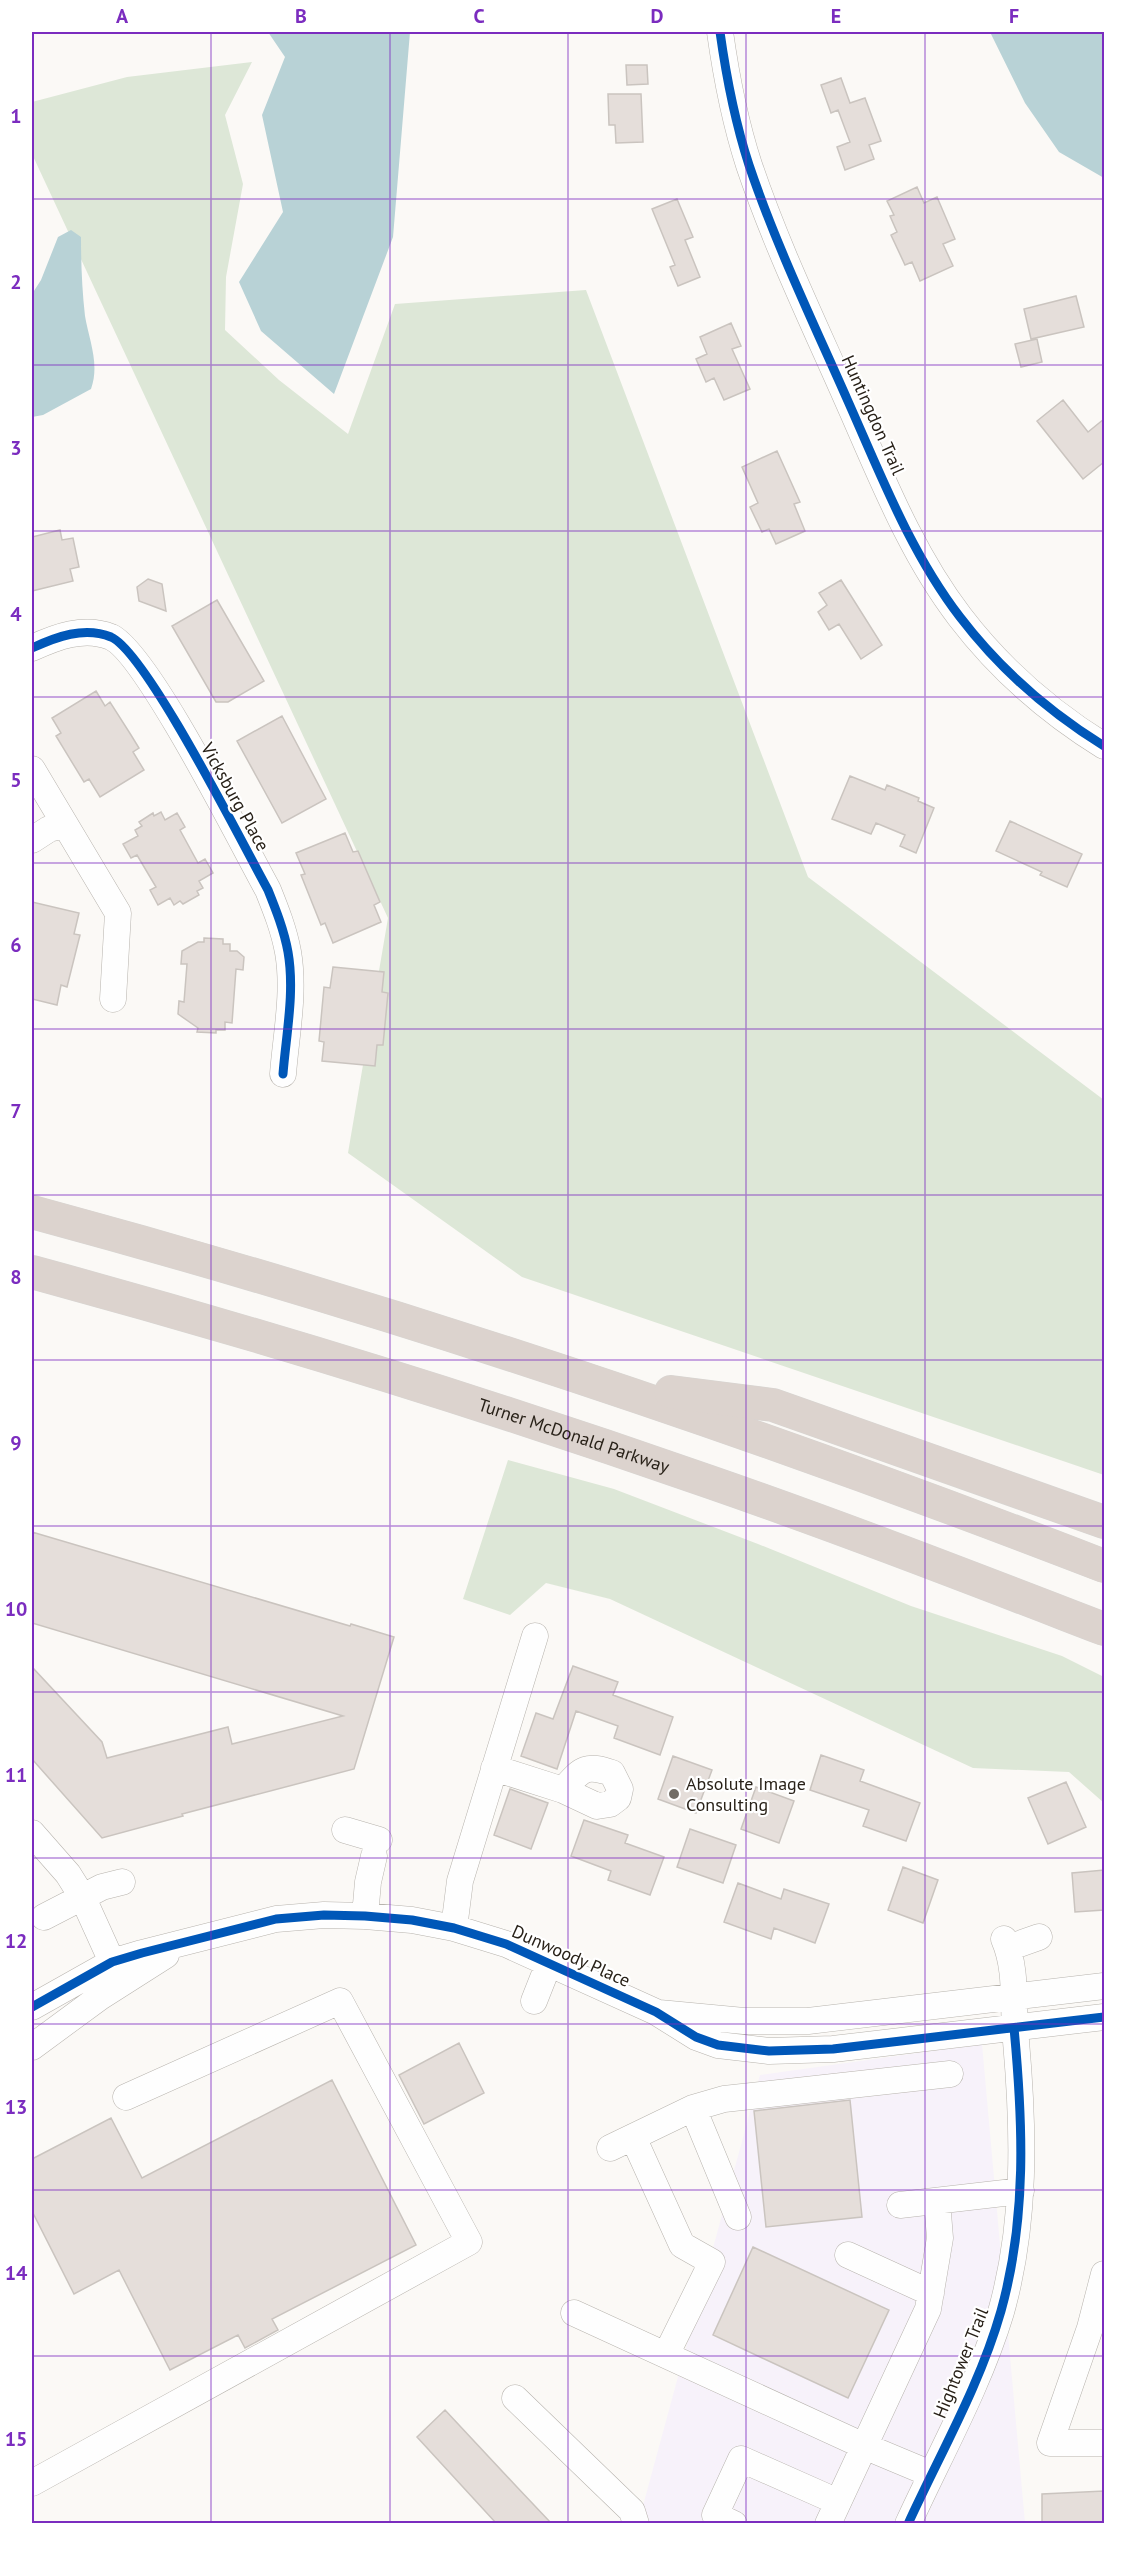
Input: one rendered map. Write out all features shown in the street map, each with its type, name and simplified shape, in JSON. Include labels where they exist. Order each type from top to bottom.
[{"type":"highway","points":[[32,1212],[201,1259],[595,1382],[842,1467],[1104,1566]]},
{"type":"highway","name":"Turner McDonald Parkway","points":[[32,1272],[290,1346],[541,1425],[812,1519],[1104,1629]]},
{"type":"highway","points":[[595,1382],[773,1406],[1104,1522]]},
{"type":"street","name":"Huntingdon Trail","points":[[720,32],[724,63],[748,163],[778,242],[897,510],[929,573],[960,617],[996,658],[1066,722],[1104,746]]},
{"type":"street","name":"Vicksburg Place","points":[[32,648],[60,636],[83,633],[111,637],[127,648],[163,701],[268,890],[281,923],[291,982],[283,1074]]},
{"type":"street","points":[[32,769],[118,913],[113,999]]},
{"type":"street","points":[[32,840],[50,829],[65,825]]},
{"type":"street","points":[[454,1928],[460,1881],[536,1636]]},
{"type":"street","points":[[494,1768],[563,1790]]},
{"type":"street","points":[[345,1830],[376,1848],[368,1882],[365,1916]]},
{"type":"street","points":[[32,1833],[68,1874],[83,1898],[112,1962]]},
{"type":"street","points":[[44,1917],[102,1887],[122,1882]]},
{"type":"street","name":"Dunwoody Place","points":[[32,2007],[112,1962],[276,1919],[324,1915],[412,1920],[454,1928],[506,1944],[656,2012],[696,2037],[718,2045],[799,2051],[1104,2017]]},
{"type":"street","name":"Hightower Trail","points":[[908,2523],[982,2364],[1000,2312],[1016,2246],[1021,2191],[1021,2126],[1014,2028],[1014,1972],[1006,1943],[1039,1936]]},
{"type":"street","name":"Dunwoody Place","points":[[32,2047],[115,1987],[184,1944]]},
{"type":"street","points":[[534,2001],[549,1963]]},
{"type":"street","name":"Dunwoody Place","points":[[656,2012],[775,2023],[1104,1986]]},
{"type":"street","points":[[32,2483],[470,2242],[340,2001],[126,2097]]},
{"type":"street","points":[[885,2043],[888,2080]]},
{"type":"street","points":[[610,2148],[693,2108],[741,2095],[950,2074]]},
{"type":"street","points":[[693,2108],[738,2217]]},
{"type":"street","points":[[633,2137],[682,2245],[712,2262],[666,2355]]},
{"type":"street","points":[[900,2205],[1021,2191]]},
{"type":"street","points":[[734,2523],[715,2515],[741,2459],[833,2513],[928,2309],[940,2238],[937,2201]]},
{"type":"street","points":[[848,2255],[931,2293]]},
{"type":"street","points":[[1104,2274],[1090,2328],[1050,2443],[1104,2443]]},
{"type":"street","points":[[574,2313],[864,2446],[931,2474]]},
{"type":"street","points":[[515,2398],[632,2511],[636,2523]]},
{"type":"shaded area","points":[[982,2044],[1025,2523],[638,2524],[760,2075]]},
{"type":"green space","points":[[252,62],[225,115],[243,184],[226,277],[225,330],[279,380],[348,434],[395,304],[586,290],[808,877],[1104,1100],[1104,1475],[522,1277],[348,1153],[388,918],[32,154],[32,102],[127,77]]},
{"type":"green space","points":[[508,1460],[614,1489],[911,1606],[1062,1656],[1104,1677],[1104,1803],[1069,1772],[973,1768],[610,1599],[546,1583],[510,1615],[463,1599]]},
{"type":"water","points":[[268,32],[410,32],[393,237],[334,394],[261,331],[239,282],[283,212],[262,115],[285,57]]},
{"type":"water","points":[[990,32],[1104,32],[1104,178],[1059,152],[1025,103]]},
{"type":"water","points":[[71,230],[81,237],[84,306],[93,352],[93,380],[91,389],[43,415],[32,417],[32,294],[41,280],[58,237]]},
{"type":"building","points":[[626,65],[647,65],[648,84],[627,85]]},
{"type":"building","points":[[841,78],[850,103],[865,98],[881,141],[869,145],[874,159],[845,170],[837,147],[850,142],[838,110],[831,113],[821,85]]},
{"type":"building","points":[[608,94],[641,94],[643,142],[616,143],[615,125],[609,125]]},
{"type":"building","points":[[917,187],[924,203],[937,197],[955,239],[943,244],[953,266],[920,281],[912,262],[905,265],[891,235],[897,232],[890,216],[894,215],[887,201]]},
{"type":"building","points":[[677,199],[693,237],[685,240],[700,277],[678,286],[670,267],[675,265],[652,209]]},
{"type":"building","points":[[1076,296],[1084,327],[1031,339],[1024,309]]},
{"type":"building","points":[[731,323],[741,346],[732,349],[750,389],[724,400],[714,378],[706,382],[696,359],[707,354],[700,337]]},
{"type":"building","points":[[1037,339],[1042,362],[1021,367],[1015,344]]},
{"type":"building","points":[[1063,400],[1088,432],[1104,419],[1104,462],[1083,479],[1037,421]]},
{"type":"building","points":[[777,451],[800,502],[794,504],[805,531],[776,544],[769,529],[762,532],[750,507],[758,503],[742,467]]},
{"type":"building","points":[[60,530],[62,540],[73,538],[79,567],[70,569],[73,581],[32,591],[32,537]]},
{"type":"building","points":[[148,579],[162,584],[166,611],[139,601],[137,587]]},
{"type":"building","points":[[841,580],[882,645],[861,659],[839,624],[829,630],[818,612],[827,605],[819,593]]},
{"type":"building","points":[[217,600],[264,681],[228,702],[216,702],[172,626]]},
{"type":"building","points":[[96,691],[105,706],[110,702],[139,748],[133,752],[144,770],[100,797],[89,779],[84,782],[56,736],[61,733],[52,718]]},
{"type":"building","points":[[282,716],[326,799],[282,823],[237,741]]},
{"type":"building","points":[[850,776],[885,790],[887,785],[919,798],[918,801],[934,808],[916,853],[900,846],[905,835],[876,823],[871,834],[832,819]]},
{"type":"building","points":[[161,812],[165,820],[177,813],[185,827],[180,830],[198,863],[205,859],[213,873],[199,881],[203,888],[197,891],[199,895],[183,904],[180,901],[174,905],[170,898],[158,905],[150,890],[156,887],[137,855],[131,858],[123,844],[138,836],[135,830],[142,826],[139,822],[153,813],[154,816]]},
{"type":"building","points":[[1010,821],[1082,854],[1067,887],[1040,875],[1042,872],[996,851]]},
{"type":"building","points":[[345,833],[353,852],[358,851],[380,902],[374,905],[381,922],[333,943],[325,923],[321,925],[301,875],[305,874],[296,853]]},
{"type":"building","points":[[32,902],[79,913],[74,934],[80,935],[67,987],[61,985],[57,1005],[32,999]]},
{"type":"building","points":[[204,938],[223,939],[223,944],[230,944],[230,951],[237,951],[244,957],[243,970],[236,969],[232,1023],[225,1022],[225,1030],[216,1030],[216,1033],[197,1032],[198,1028],[178,1014],[179,1001],[184,1002],[187,964],[181,964],[182,951],[198,942],[204,942]]},
{"type":"building","points":[[333,967],[384,972],[382,992],[388,993],[383,1045],[377,1045],[375,1066],[322,1061],[324,1042],[319,1041],[324,987],[330,988]]},
{"type":"building","points":[[32,1532],[394,1637],[354,1769],[182,1814],[183,1816],[102,1838],[32,1759],[32,1667],[102,1742],[107,1758],[228,1727],[232,1744],[343,1716],[32,1623]]},
{"type":"building","points":[[573,1666],[618,1682],[613,1695],[673,1717],[660,1755],[614,1738],[618,1726],[576,1711],[557,1769],[521,1756],[536,1713],[553,1719]]},
{"type":"building","points":[[821,1755],[864,1770],[860,1781],[920,1803],[906,1841],[863,1826],[869,1810],[810,1790]]},
{"type":"building","points":[[673,1756],[712,1770],[696,1813],[658,1799]]},
{"type":"building","points":[[1066,1782],[1086,1827],[1048,1844],[1028,1798]]},
{"type":"building","points":[[756,1787],[794,1801],[779,1843],[741,1829]]},
{"type":"building","points":[[510,1789],[548,1803],[531,1849],[494,1835]]},
{"type":"building","points":[[584,1820],[628,1835],[625,1843],[664,1857],[650,1895],[608,1880],[611,1871],[571,1856]]},
{"type":"building","points":[[690,1829],[736,1845],[723,1883],[677,1867]]},
{"type":"building","points":[[903,1867],[938,1880],[923,1923],[888,1910]]},
{"type":"building","points":[[1104,1870],[1104,1910],[1075,1912],[1072,1873]]},
{"type":"building","points":[[738,1883],[781,1899],[784,1889],[829,1904],[815,1943],[774,1928],[771,1939],[724,1922]]},
{"type":"building","points":[[459,2043],[484,2093],[424,2124],[399,2075]]},
{"type":"building","points":[[332,2080],[416,2245],[272,2319],[278,2330],[245,2348],[238,2335],[170,2370],[119,2270],[74,2294],[32,2211],[32,2159],[111,2118],[142,2178]]},
{"type":"building","points":[[850,2100],[862,2217],[766,2227],[754,2111]]},
{"type":"building","points":[[753,2247],[889,2310],[848,2398],[713,2335]]},
{"type":"building","points":[[445,2410],[551,2523],[496,2523],[417,2437]]},
{"type":"building","points":[[1104,2491],[1104,2523],[1042,2523],[1042,2494]]},
{"type":"cycle path","points":[[720,32],[735,115],[760,195],[808,312],[911,539],[942,592],[991,654],[1045,704],[1104,746]]},
{"type":"cycle path","points":[[32,648],[70,634],[91,633],[111,637],[127,651],[170,712],[268,890],[282,928],[288,952],[291,982],[283,1074]]},
{"type":"cycle path","points":[[32,2007],[112,1962],[276,1919],[324,1915],[412,1920],[454,1928],[506,1944],[656,2012],[696,2037],[718,2045],[769,2051],[833,2049],[1104,2017]]},
{"type":"cycle path","points":[[908,2524],[982,2366],[1001,2311],[1009,2276],[1019,2206],[1021,2170],[1014,2028]]},
{"type":"place","name":"Absolute Image Consulting","points":[[674,1794]]}]
